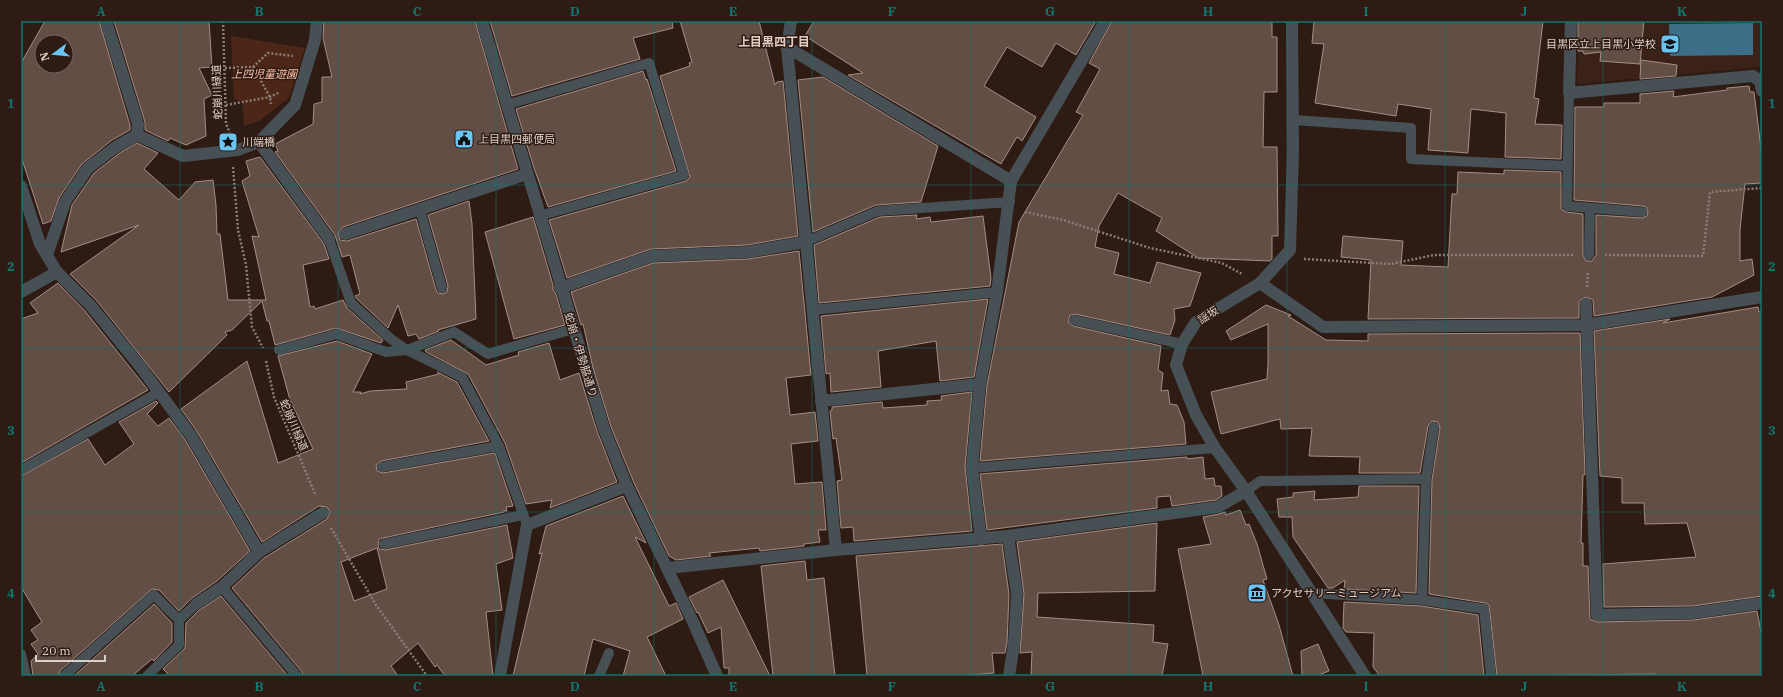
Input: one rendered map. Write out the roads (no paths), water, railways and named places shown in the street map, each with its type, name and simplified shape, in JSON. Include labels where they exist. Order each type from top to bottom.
[{"type":"street","points":[[106,21],[138,124],[137,135]]},
{"type":"street","points":[[137,135],[183,156],[232,151],[259,142],[295,105],[315,40],[317,21]]},
{"type":"street","name":"蛇崩・伊勢脇通り","points":[[482,21],[560,288],[604,429],[627,486],[668,568],[717,676]]},
{"type":"street","points":[[792,21],[787,47],[836,550]]},
{"type":"street","points":[[981,539],[972,468],[980,384],[996,292],[1012,182],[1105,21]]},
{"type":"street","name":"謡坂","points":[[1292,21],[1290,250],[1260,283],[1196,322],[1182,344],[1176,364],[1196,415],[1215,448],[1246,491],[1365,676]]},
{"type":"street","points":[[1571,21],[1569,93],[1753,76],[1760,81],[1762,91]]},
{"type":"street","points":[[787,47],[1012,182]]},
{"type":"street","points":[[47,255],[65,202],[88,168],[117,146],[137,135]]},
{"type":"street","points":[[259,142],[329,240]]},
{"type":"street","points":[[345,234],[527,174]]},
{"type":"street","points":[[21,186],[40,244],[57,272],[91,306],[139,365],[190,434],[259,552]]},
{"type":"street","points":[[560,288],[652,256],[748,252],[805,242]]},
{"type":"street","points":[[21,292],[57,272]]},
{"type":"street","points":[[1260,283],[1322,327],[1366,328],[1586,325],[1762,297]]},
{"type":"street","points":[[1586,304],[1597,615],[1694,613],[1762,603]]},
{"type":"street","points":[[821,401],[980,384]]},
{"type":"street","points":[[500,676],[525,520],[627,486]]},
{"type":"street","points":[[668,568],[836,550],[1008,536],[1218,507],[1246,491]]},
{"type":"street","points":[[196,604],[222,587],[259,552],[323,513]]},
{"type":"street","points":[[1008,536],[1017,594],[1014,644],[1009,676]]},
{"type":"lane","points":[[506,105],[649,63],[684,175],[539,216]]},
{"type":"lane","points":[[1569,93],[1567,206],[1642,212]]},
{"type":"lane","points":[[1292,120],[1411,128],[1411,159],[1567,166]]},
{"type":"lane","points":[[805,242],[878,211],[1009,205]]},
{"type":"lane","points":[[1589,255],[1590,208]]},
{"type":"lane","points":[[420,210],[442,288]]},
{"type":"lane","points":[[329,240],[351,303],[390,339],[407,350],[462,377],[499,446],[525,520],[384,544]]},
{"type":"lane","points":[[812,310],[996,292]]},
{"type":"lane","points":[[1074,320],[1182,344]]},
{"type":"lane","points":[[279,350],[338,334],[386,352],[407,350],[454,332],[488,354],[573,329]]},
{"type":"lane","points":[[21,470],[159,392]]},
{"type":"lane","points":[[1422,600],[1426,479],[1434,427]]},
{"type":"lane","points":[[382,467],[499,446]]},
{"type":"lane","points":[[972,468],[1215,448]]},
{"type":"lane","points":[[1246,491],[1260,481],[1426,479]]},
{"type":"lane","points":[[222,587],[297,676]]},
{"type":"lane","points":[[1312,593],[1422,600],[1484,609],[1491,676]]},
{"type":"lane","points":[[64,676],[154,595],[179,620],[179,645],[150,675]]},
{"type":"lane","points":[[179,620],[196,604]]},
{"type":"lane","points":[[21,654],[26,676]]},
{"type":"lane","points":[[599,676],[609,654]]},
{"type":"water","points":[[1753,23],[1753,55],[1670,56],[1669,24]]},
{"type":"place","name":"目黒区立上目黒小学校","points":[[1670,44]]},
{"type":"place","name":"上目黒四郵便局","points":[[464,139]]},
{"type":"place","name":"川端橋","points":[[228,142]]},
{"type":"place","name":"アクセサリーミュージアム","points":[[1257,593]]},
{"type":"district","name":"上目黒四丁目","points":[[774,41]]},
{"type":"park label","name":"上四児童遊園","points":[[264,74]]}]
